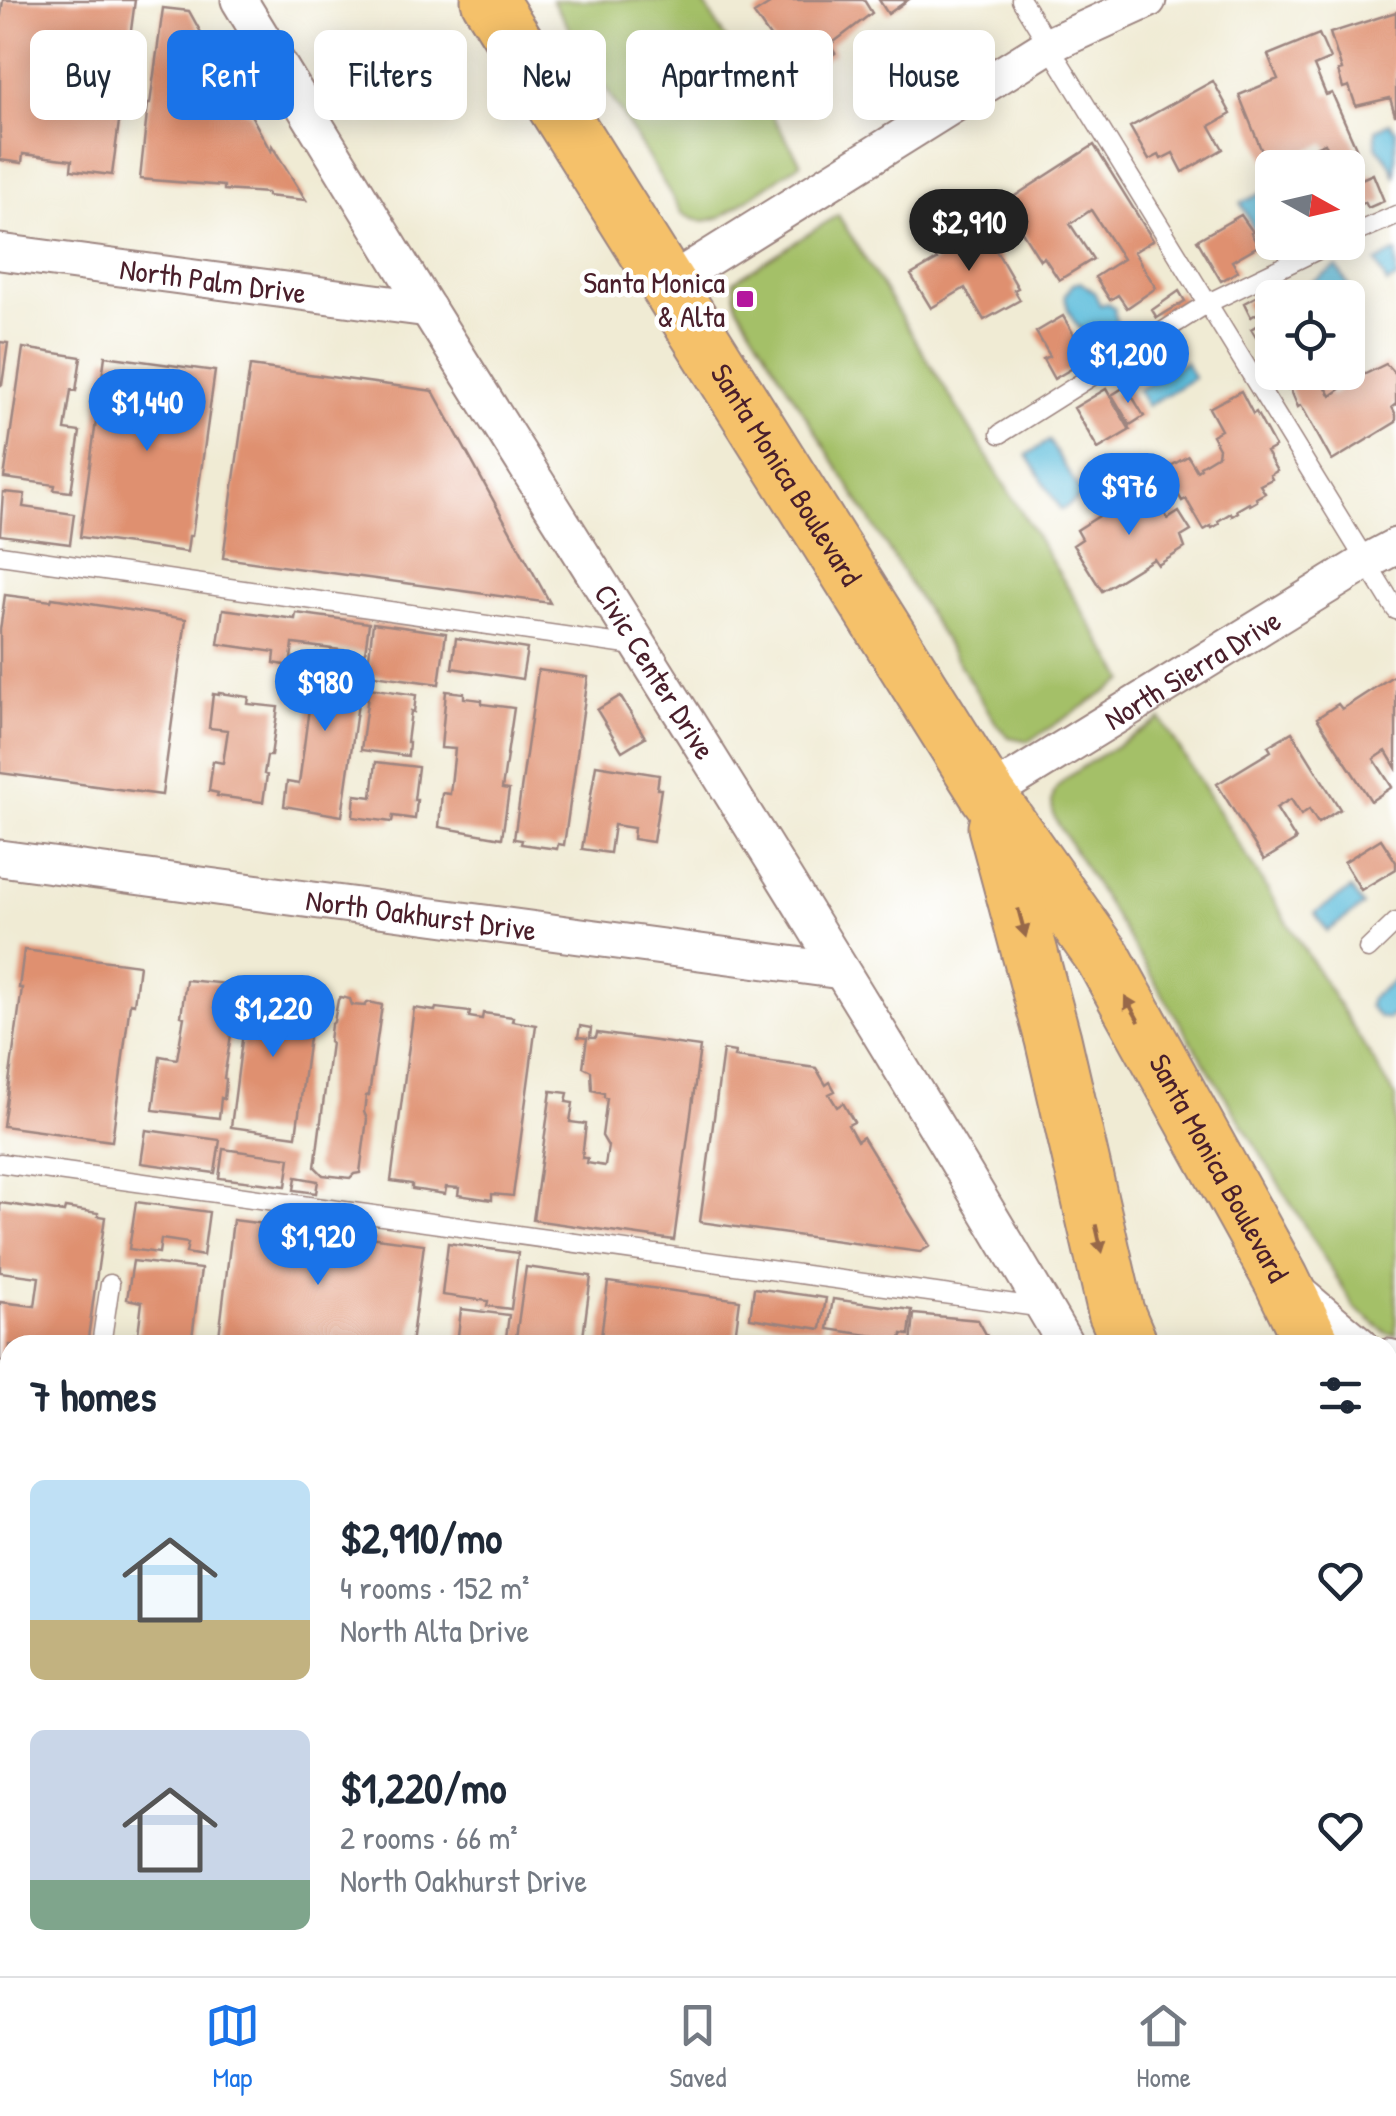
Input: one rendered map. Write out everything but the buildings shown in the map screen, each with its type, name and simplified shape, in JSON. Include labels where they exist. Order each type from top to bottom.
[{"type":"main road","name":"Santa Monica Boulevard","points":[[489,0],[988,795],[1103,957],[1309,1335]]},
{"type":"main road","name":"Santa Monica Boulevard","points":[[988,795],[1053,1038],[1116,1312],[1126,1335]]},
{"type":"main road","points":[[1280,1279],[1335,1335]]},
{"type":"street","name":"Civic Center Drive","points":[[239,0],[841,971],[1060,1335]]},
{"type":"street","points":[[667,284],[1049,44],[1148,0]]},
{"type":"street","name":"North Palm Drive","points":[[0,252],[428,309]]},
{"type":"street","name":"North Sierra Drive","points":[[988,795],[1381,554]]},
{"type":"street","name":"North Oakhurst Drive","points":[[0,858],[841,971]]},
{"type":"street","points":[[1280,1279],[1348,1335]]},
{"type":"lane","points":[[1021,0],[1208,303],[1381,554],[1396,610]]},
{"type":"lane","points":[[1365,229],[1396,216]]},
{"type":"lane","points":[[1000,434],[1208,303],[1297,260]]},
{"type":"lane","points":[[0,555],[641,647]]},
{"type":"lane","points":[[1368,948],[1396,922]]},
{"type":"lane","points":[[0,1163],[1044,1308]]},
{"type":"lane","points":[[102,1335],[110,1284]]},
{"type":"green space","points":[[552,0],[702,0],[720,30],[626,30],[626,120],[775,120],[801,163],[721,217],[692,219],[682,213],[606,88],[606,30],[570,30]]},
{"type":"green space","points":[[838,215],[1125,680],[1029,741],[1009,737],[997,725],[737,305],[734,281]]},
{"type":"green space","points":[[1161,719],[1396,1097],[1396,1335],[1387,1333],[1355,1308],[1055,819],[1053,797],[1063,782]]},
{"type":"water","points":[[1390,123],[1396,131],[1395,178],[1376,147],[1376,129]]},
{"type":"water","points":[[1255,196],[1255,232],[1241,203]]},
{"type":"water","points":[[1396,252],[1396,279],[1387,284],[1376,262]]},
{"type":"water","points":[[1337,267],[1345,280],[1315,280]]},
{"type":"water","points":[[1081,282],[1094,292],[1100,305],[1108,303],[1115,309],[1116,325],[1108,334],[1092,338],[1070,314],[1065,295],[1073,284]]},
{"type":"water","points":[[1185,362],[1194,378],[1147,406],[1138,390]]},
{"type":"water","points":[[1049,441],[1083,496],[1061,510],[1027,455]]},
{"type":"water","points":[[1351,889],[1363,906],[1327,931],[1315,913]]},
{"type":"water","points":[[1396,978],[1396,1012],[1388,1019],[1379,1017],[1369,1006],[1371,998]]},
{"type":"place","name":"Santa Monica & Alta","points":[[745,299]]}]
